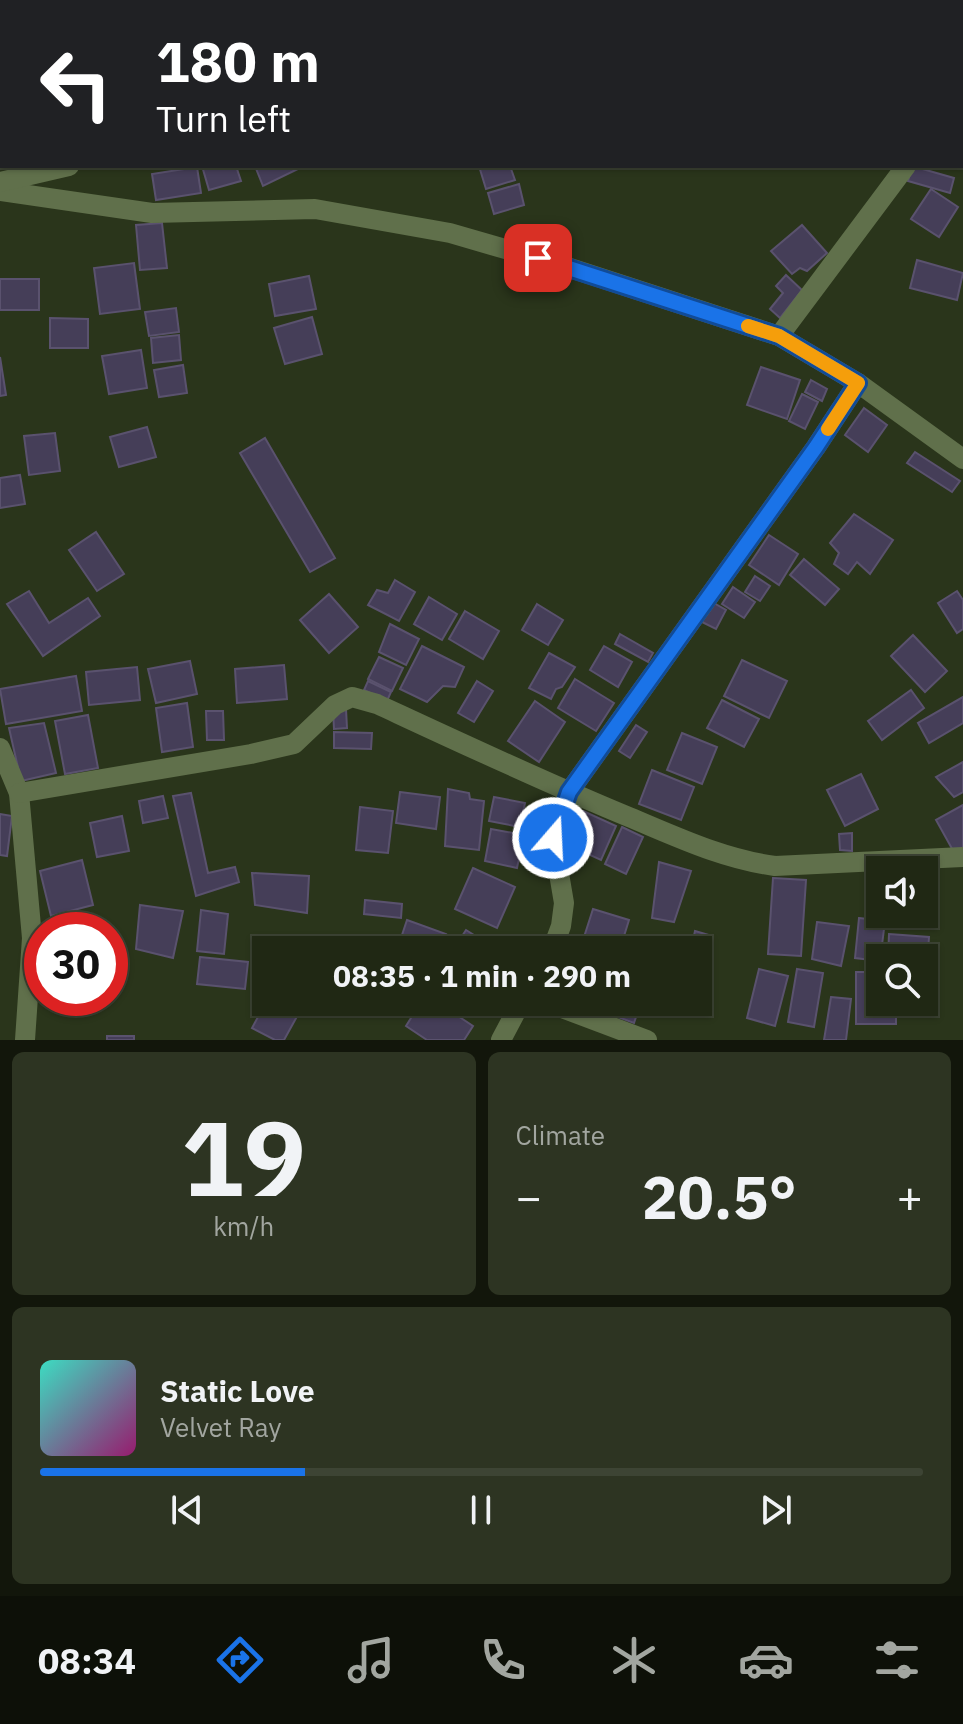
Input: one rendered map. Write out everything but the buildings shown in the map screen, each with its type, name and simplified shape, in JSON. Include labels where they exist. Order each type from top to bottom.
[{"type":"street","points":[[0,182],[60,168]]},
{"type":"street","points":[[779,336],[905,168]]},
{"type":"street","points":[[0,191],[152,213],[315,209],[450,233],[567,267],[779,336],[858,383],[963,459]]},
{"type":"street","points":[[557,936],[564,903],[553,838],[569,792],[816,447],[858,383]]},
{"type":"street","points":[[19,793],[294,744],[335,705],[352,697],[377,704],[569,792],[745,862],[775,866],[963,857]]},
{"type":"street","points":[[0,748],[19,793],[32,938],[25,1040]]},
{"type":"street","points":[[501,1040],[514,1016]]},
{"type":"street","points":[[583,1016],[647,1040]]},
{"type":"slow traffic","points":[[748,326],[779,336],[858,383],[828,429]]},
{"type":"route","points":[[538,258],[779,336],[858,383],[816,447],[569,792],[553,838]]}]
